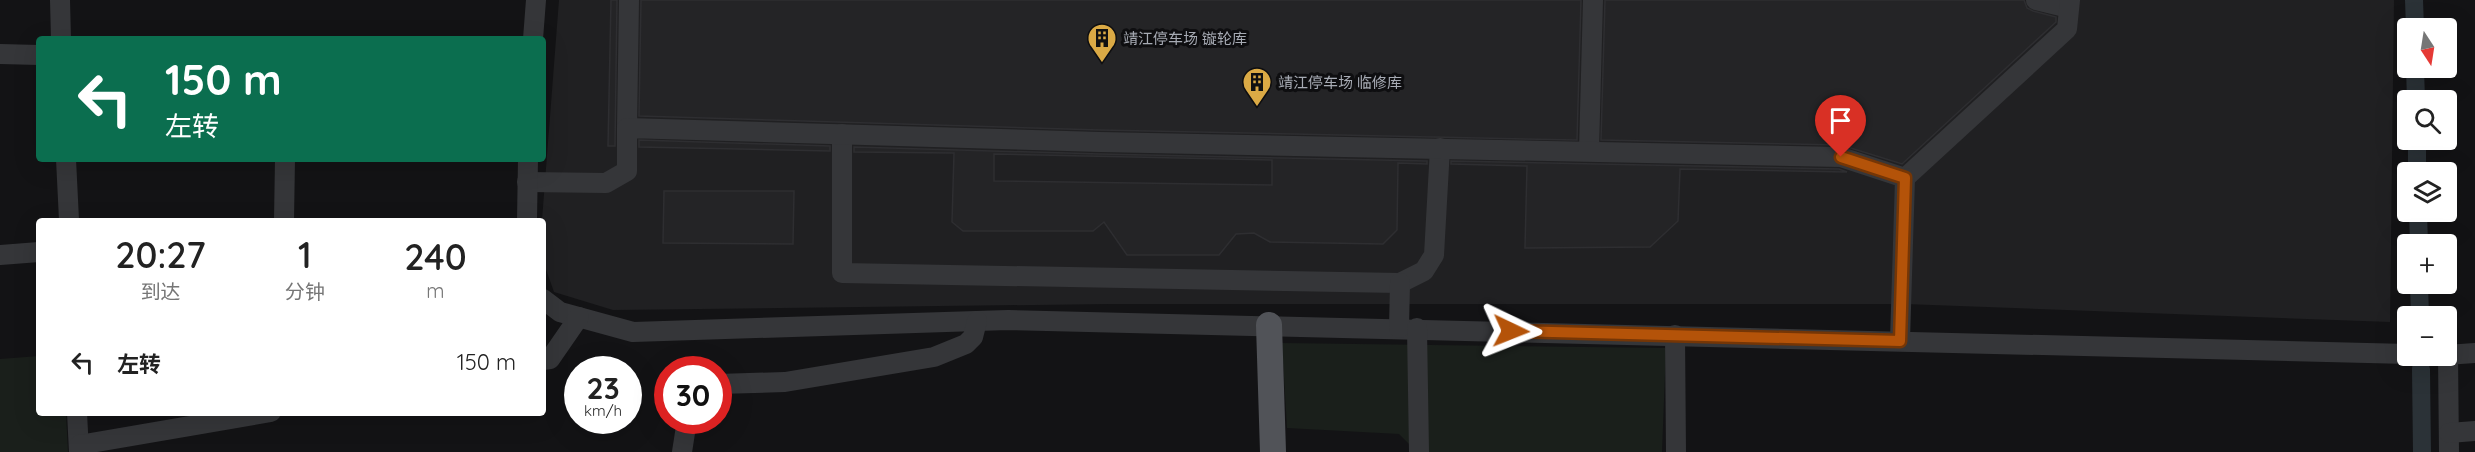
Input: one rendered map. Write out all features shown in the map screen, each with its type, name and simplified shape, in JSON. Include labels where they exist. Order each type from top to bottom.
[{"type":"main road","points":[[1269,325],[1273,452]]},
{"type":"street","points":[[60,0],[61,36]]},
{"type":"street","points":[[533,36],[536,0]]},
{"type":"street","points":[[527,182],[606,183],[627,171],[629,0]]},
{"type":"street","points":[[1589,150],[1593,0]]},
{"type":"street","points":[[1900,341],[1905,178],[2067,29],[2069,4],[2036,0]]},
{"type":"street","points":[[0,54],[36,55]]},
{"type":"street","points":[[627,128],[1841,157],[1905,178]]},
{"type":"street","points":[[842,134],[842,273],[1400,283],[1424,271],[1434,255],[1440,148]]},
{"type":"street","points":[[66,162],[69,218]]},
{"type":"street","points":[[284,218],[285,162]]},
{"type":"street","points":[[527,218],[528,162]]},
{"type":"street","points":[[0,255],[36,252]]},
{"type":"street","points":[[1400,283],[1408,328],[1419,452]]},
{"type":"street","points":[[546,300],[560,312],[633,332],[977,321],[1408,328],[2397,354]]},
{"type":"street","points":[[546,360],[550,359],[579,317]]},
{"type":"street","points":[[732,384],[785,382],[934,357],[966,344],[973,337],[977,321]]},
{"type":"street","points":[[1675,335],[1676,452]]},
{"type":"street","points":[[2457,354],[2475,353]]},
{"type":"street","points":[[2447,366],[2449,442],[2475,431]]},
{"type":"street","points":[[77,416],[79,449],[250,416]]},
{"type":"street","points":[[682,452],[685,434]]},
{"type":"shaded area","points":[[559,0],[2394,0],[2390,322],[1905,304],[1109,304],[613,310],[554,292],[546,269],[546,218],[542,218]]},
{"type":"shaded area","points":[[1282,343],[1666,348],[1662,452],[1417,452],[1399,434],[1287,428]]},
{"type":"shaded area","points":[[36,356],[36,416],[66,416],[68,452],[0,452],[0,359]]},
{"type":"building","points":[[611,0],[617,0],[615,146],[608,146]]},
{"type":"building","points":[[641,0],[1581,0],[1577,140],[1100,130],[639,116]]},
{"type":"building","points":[[1605,0],[2024,0],[2027,8],[2056,17],[2056,22],[1902,164],[1841,145],[1601,140]]},
{"type":"building","points":[[639,140],[830,146],[830,151],[639,147]]},
{"type":"building","points":[[854,147],[1427,161],[1427,164],[1398,163],[1397,230],[1383,244],[1270,242],[1254,233],[1236,234],[1219,255],[1127,255],[1104,222],[1093,231],[963,231],[952,222],[954,153],[854,152]],"holes":[[[994,154],[1272,160],[1272,185],[994,181]]]},
{"type":"building","points":[[1451,161],[1839,169],[1847,172],[1680,169],[1678,221],[1650,247],[1525,248],[1527,166],[1451,164]]},
{"type":"building","points":[[664,191],[794,191],[793,244],[663,243]]},
{"type":"waterway","points":[[2414,0],[2415,18]]},
{"type":"waterway","points":[[2415,78],[2416,90]]},
{"type":"waterway","points":[[2417,150],[2417,162]]},
{"type":"waterway","points":[[2418,222],[2419,234]]},
{"type":"waterway","points":[[2419,294],[2420,306]]},
{"type":"waterway","points":[[2421,369],[2422,452]]},
{"type":"place","name":"靖江停车场 镟轮库","points":[[1102,64]]},
{"type":"place","name":"靖江停车场 临修库","points":[[1257,108]]},
{"type":"route","points":[[1511,331],[1900,341],[1905,178],[1841,157]]}]
